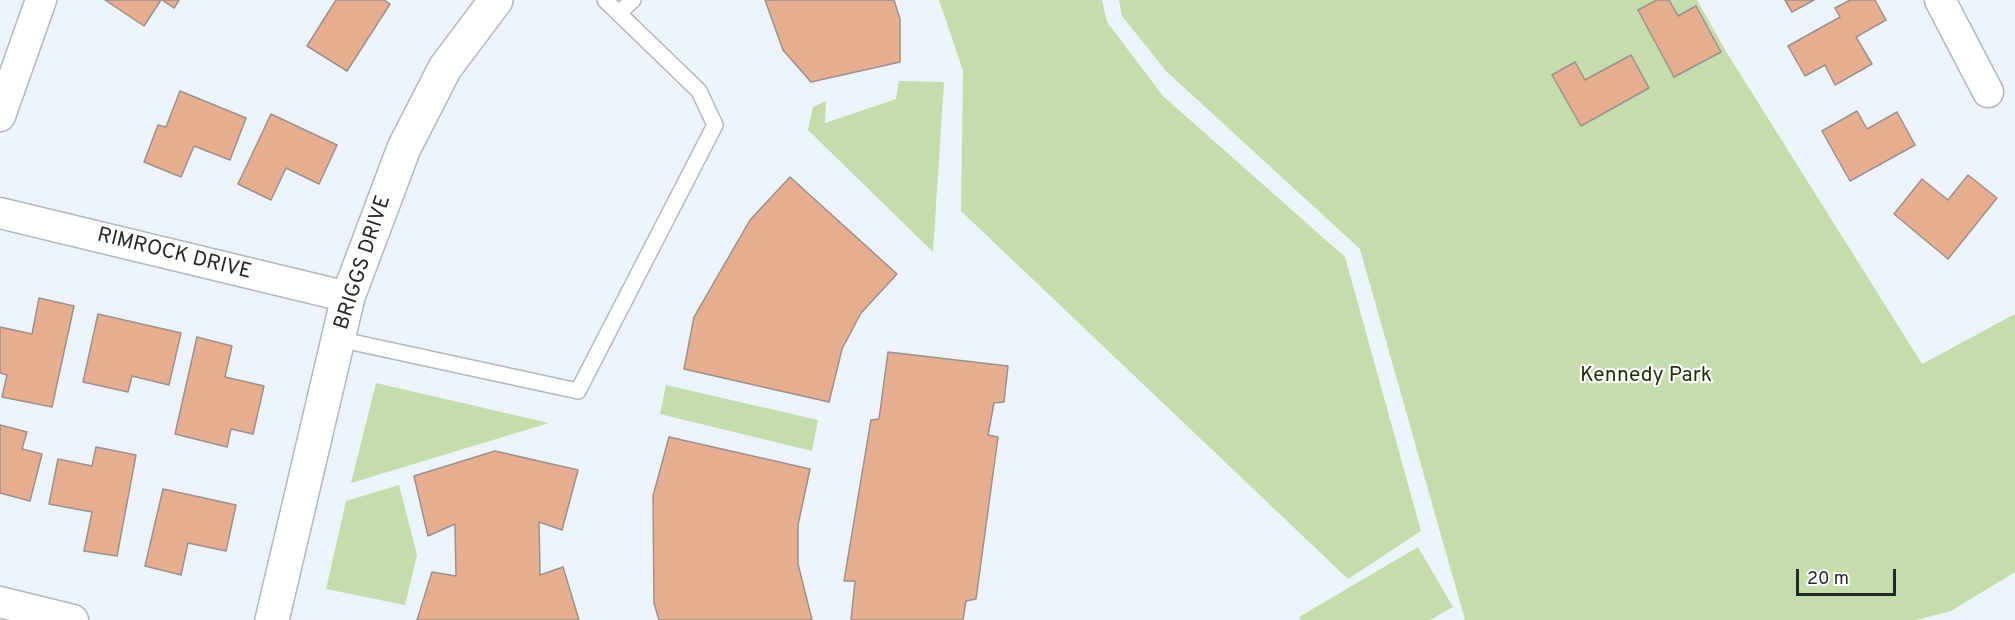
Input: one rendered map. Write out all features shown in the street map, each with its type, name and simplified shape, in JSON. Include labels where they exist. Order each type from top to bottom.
[{"type":"street","points":[[0,116],[41,0]]},
{"type":"street","name":"BRIGGS DRIVE","points":[[272,620],[348,297],[404,148],[445,68],[496,0]]},
{"type":"street","points":[[1940,0],[1989,92]]},
{"type":"street","name":"RIMROCK DRIVE","points":[[0,213],[348,297]]},
{"type":"street","points":[[0,603],[73,620]]},
{"type":"lane","points":[[338,339],[578,391],[715,125],[699,91],[605,0]]},
{"type":"lane","points":[[619,13],[633,0]]},
{"type":"green space","points":[[939,0],[1102,0],[1107,22],[1163,96],[1345,257],[1421,531],[1348,579],[961,211],[963,71]]},
{"type":"green space","name":"Kennedy Park","points":[[1119,0],[1697,0],[1727,53],[1922,364],[2015,314],[2015,572],[1951,611],[1916,620],[1465,620],[1360,249],[1166,71],[1122,16]]},
{"type":"green space","points":[[899,81],[944,82],[933,252],[808,130],[813,107],[826,101],[825,123],[896,99]]},
{"type":"green space","points":[[376,383],[549,423],[351,483]]},
{"type":"green space","points":[[666,385],[818,420],[812,451],[660,414]]},
{"type":"green space","points":[[399,485],[417,555],[405,605],[326,589],[346,501]]},
{"type":"green space","points":[[1418,547],[1453,607],[1430,620],[1301,620],[1299,617]]},
{"type":"building","points":[[105,0],[161,0],[144,26]]},
{"type":"building","points":[[162,0],[179,0],[174,8]]},
{"type":"building","points":[[336,0],[384,0],[390,4],[347,71],[307,46]]},
{"type":"building","points":[[765,0],[894,0],[900,19],[900,62],[811,82],[783,50]]},
{"type":"building","points":[[1657,0],[1669,0],[1678,16],[1696,6],[1721,52],[1674,77],[1638,10]]},
{"type":"building","points":[[1785,0],[1814,0],[1792,12]]},
{"type":"building","points":[[1850,0],[1875,0],[1886,20],[1856,37],[1872,64],[1835,85],[1825,65],[1805,76],[1788,46],[1840,17],[1835,8]]},
{"type":"building","points":[[1631,55],[1649,88],[1581,126],[1552,75],[1575,62],[1585,80]]},
{"type":"building","points":[[180,91],[246,118],[230,160],[194,146],[181,177],[144,162],[158,125],[166,127]]},
{"type":"building","points":[[1857,111],[1867,129],[1897,112],[1915,145],[1850,181],[1822,131]]},
{"type":"building","points":[[271,114],[337,145],[319,184],[286,168],[271,200],[238,184]]},
{"type":"building","points":[[1968,175],[1997,198],[1948,259],[1894,214],[1922,179],[1948,200]]},
{"type":"building","points":[[790,177],[897,274],[861,313],[842,349],[829,402],[684,369],[694,317],[750,220]]},
{"type":"building","points":[[39,298],[74,306],[52,407],[2,397],[7,375],[0,373],[0,327],[32,334]]},
{"type":"building","points":[[98,314],[181,333],[169,385],[132,376],[128,392],[83,382]]},
{"type":"building","points":[[197,337],[232,346],[225,377],[264,386],[253,434],[231,429],[227,447],[175,434]]},
{"type":"building","points":[[888,352],[1008,366],[1004,402],[994,403],[988,435],[998,437],[976,599],[966,601],[963,620],[851,620],[855,581],[844,581],[871,420],[879,419]]},
{"type":"building","points":[[0,425],[27,432],[22,449],[42,454],[30,501],[0,493]]},
{"type":"building","points":[[669,437],[810,469],[798,525],[798,564],[812,620],[659,620],[654,603],[653,496]]},
{"type":"building","points":[[96,447],[136,455],[117,556],[84,551],[92,512],[49,504],[58,459],[92,466]]},
{"type":"building","points":[[495,451],[578,470],[562,530],[539,522],[540,575],[563,567],[579,620],[417,620],[432,572],[456,576],[455,524],[428,536],[414,476]]},
{"type":"building","points":[[163,489],[236,505],[226,551],[188,543],[181,575],[145,566]]}]
